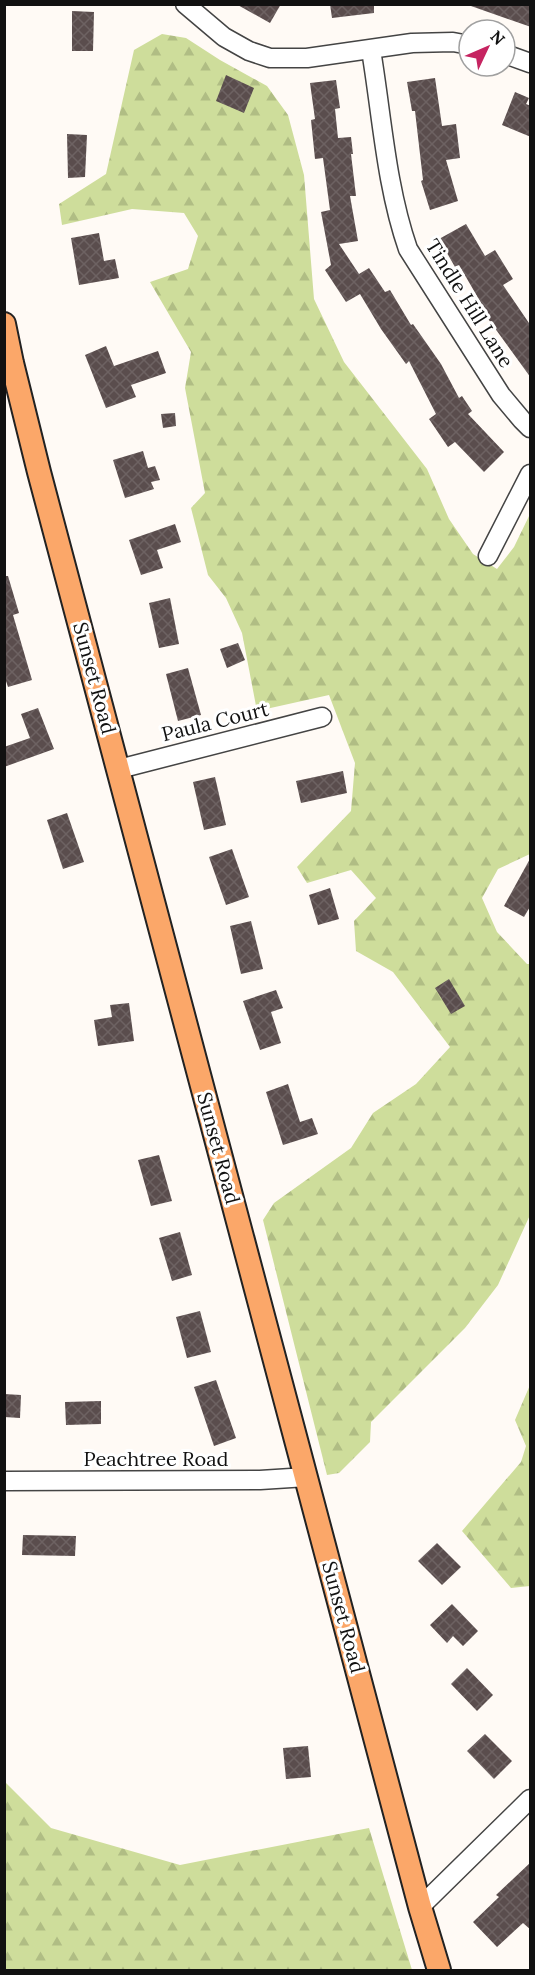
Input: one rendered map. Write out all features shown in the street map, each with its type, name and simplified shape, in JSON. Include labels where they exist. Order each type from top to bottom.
[{"type":"main road","name":"Sunset Road","points":[[4,324],[39,472],[420,1907],[439,1971]]},
{"type":"street","points":[[185,4],[224,37],[249,51],[270,58],[308,58],[412,43],[457,43]]},
{"type":"street","name":"Tindle Hill Lane","points":[[371,50],[400,225],[408,249],[501,395],[531,428]]},
{"type":"street","points":[[488,556],[531,474]]},
{"type":"street","name":"Paula Court","points":[[119,769],[322,717]]},
{"type":"street","name":"Peachtree Road","points":[[4,1481],[307,1478]]},
{"type":"street","points":[[420,1907],[531,1799]]},
{"type":"green space","points":[[162,34],[186,38],[267,86],[288,115],[304,175],[314,299],[344,362],[427,469],[449,519],[473,554],[497,569],[514,547],[530,514],[530,854],[498,869],[482,898],[497,932],[527,964],[530,964],[530,1215],[498,1285],[465,1328],[371,1422],[370,1442],[339,1473],[327,1475],[263,1220],[274,1203],[351,1148],[373,1113],[416,1084],[450,1047],[393,972],[356,951],[354,921],[376,898],[351,870],[307,883],[297,867],[351,811],[355,763],[329,695],[257,711],[242,633],[226,598],[208,575],[191,508],[205,493],[185,388],[191,352],[150,282],[188,269],[198,236],[184,213],[132,209],[62,225],[59,204],[106,174],[134,50]]},
{"type":"green space","points":[[530,1385],[530,1586],[511,1588],[462,1531],[521,1462],[526,1446],[515,1420]]},
{"type":"green space","points":[[4,1781],[51,1828],[180,1865],[369,1828],[412,1970],[5,1970]]},
{"type":"building","points":[[236,4],[281,4],[270,23]]},
{"type":"building","points":[[330,4],[374,4],[374,13],[332,18]]},
{"type":"building","points":[[471,4],[531,4],[531,27],[517,22],[517,18],[505,18],[471,6]]},
{"type":"building","points":[[72,11],[94,12],[93,51],[72,51]]},
{"type":"building","points":[[226,75],[254,88],[244,113],[216,101]]},
{"type":"building","points":[[435,78],[442,126],[456,124],[460,158],[446,160],[458,201],[430,210],[421,181],[423,180],[415,111],[412,111],[407,82]]},
{"type":"building","points":[[336,80],[340,108],[335,109],[338,138],[351,137],[356,196],[350,196],[358,241],[339,244],[359,274],[369,268],[385,292],[390,290],[411,325],[413,324],[441,364],[459,398],[462,396],[472,411],[468,414],[504,452],[484,472],[455,442],[448,447],[429,419],[436,414],[409,361],[406,364],[360,294],[346,302],[325,270],[331,265],[321,212],[330,210],[323,158],[315,159],[311,120],[315,119],[310,83]]},
{"type":"building","points":[[515,92],[529,98],[526,104],[531,106],[531,137],[502,125]]},
{"type":"building","points":[[67,134],[87,135],[85,177],[68,178]]},
{"type":"building","points":[[466,224],[485,256],[495,250],[513,279],[503,285],[531,326],[531,378],[486,316],[488,315],[459,265],[455,267],[439,239]]},
{"type":"building","points":[[99,233],[104,261],[115,259],[119,278],[79,285],[71,238]]},
{"type":"building","points":[[106,346],[114,366],[158,351],[166,373],[131,385],[136,397],[106,408],[85,355]]},
{"type":"building","points":[[175,413],[176,426],[163,428],[161,414]]},
{"type":"building","points":[[143,451],[148,468],[155,466],[160,480],[151,482],[154,489],[125,498],[113,460]]},
{"type":"building","points":[[175,524],[181,542],[157,550],[163,568],[141,575],[129,540]]},
{"type":"building","points":[[4,576],[8,576],[19,613],[13,615],[32,680],[8,687],[4,675]]},
{"type":"building","points":[[170,598],[179,644],[159,648],[149,603]]},
{"type":"building","points":[[238,643],[245,660],[227,668],[220,649]]},
{"type":"building","points":[[188,668],[201,715],[178,721],[166,674]]},
{"type":"building","points":[[38,708],[54,749],[4,767],[4,747],[30,738],[21,714]]},
{"type":"building","points":[[343,771],[347,793],[301,803],[296,781]]},
{"type":"building","points":[[215,777],[226,825],[204,830],[193,782]]},
{"type":"building","points":[[67,813],[84,862],[63,869],[47,820]]},
{"type":"building","points":[[232,849],[249,897],[226,905],[209,857]]},
{"type":"building","points":[[531,857],[531,905],[524,917],[504,906]]},
{"type":"building","points":[[330,888],[339,919],[318,925],[309,895]]},
{"type":"building","points":[[251,921],[263,969],[241,974],[230,926]]},
{"type":"building","points":[[449,979],[465,1006],[451,1014],[435,988]]},
{"type":"building","points":[[276,990],[283,1008],[271,1012],[281,1043],[260,1050],[243,1001]]},
{"type":"building","points":[[129,1003],[134,1041],[98,1046],[94,1020],[112,1017],[110,1005]]},
{"type":"building","points":[[288,1084],[300,1122],[312,1118],[318,1134],[283,1145],[266,1092]]},
{"type":"building","points":[[159,1155],[172,1201],[151,1206],[138,1160]]},
{"type":"building","points":[[180,1232],[192,1275],[172,1281],[159,1238]]},
{"type":"building","points":[[200,1311],[211,1352],[187,1358],[176,1317]]},
{"type":"building","points":[[216,1380],[236,1438],[214,1446],[194,1387]]},
{"type":"building","points":[[4,1394],[21,1395],[20,1418],[4,1417]]},
{"type":"building","points":[[101,1401],[101,1424],[66,1425],[65,1402]]},
{"type":"building","points":[[23,1535],[76,1536],[75,1556],[22,1555]]},
{"type":"building","points":[[437,1543],[461,1567],[442,1585],[418,1561]]},
{"type":"building","points":[[452,1604],[478,1631],[463,1646],[453,1636],[447,1643],[430,1625]]},
{"type":"building","points":[[467,1668],[493,1695],[477,1711],[451,1684]]},
{"type":"building","points":[[485,1734],[512,1761],[494,1779],[467,1751]]},
{"type":"building","points":[[308,1746],[311,1777],[286,1779],[283,1748]]},
{"type":"building","points":[[531,1862],[531,1930],[523,1923],[497,1947],[473,1922],[499,1897],[496,1895]]}]
